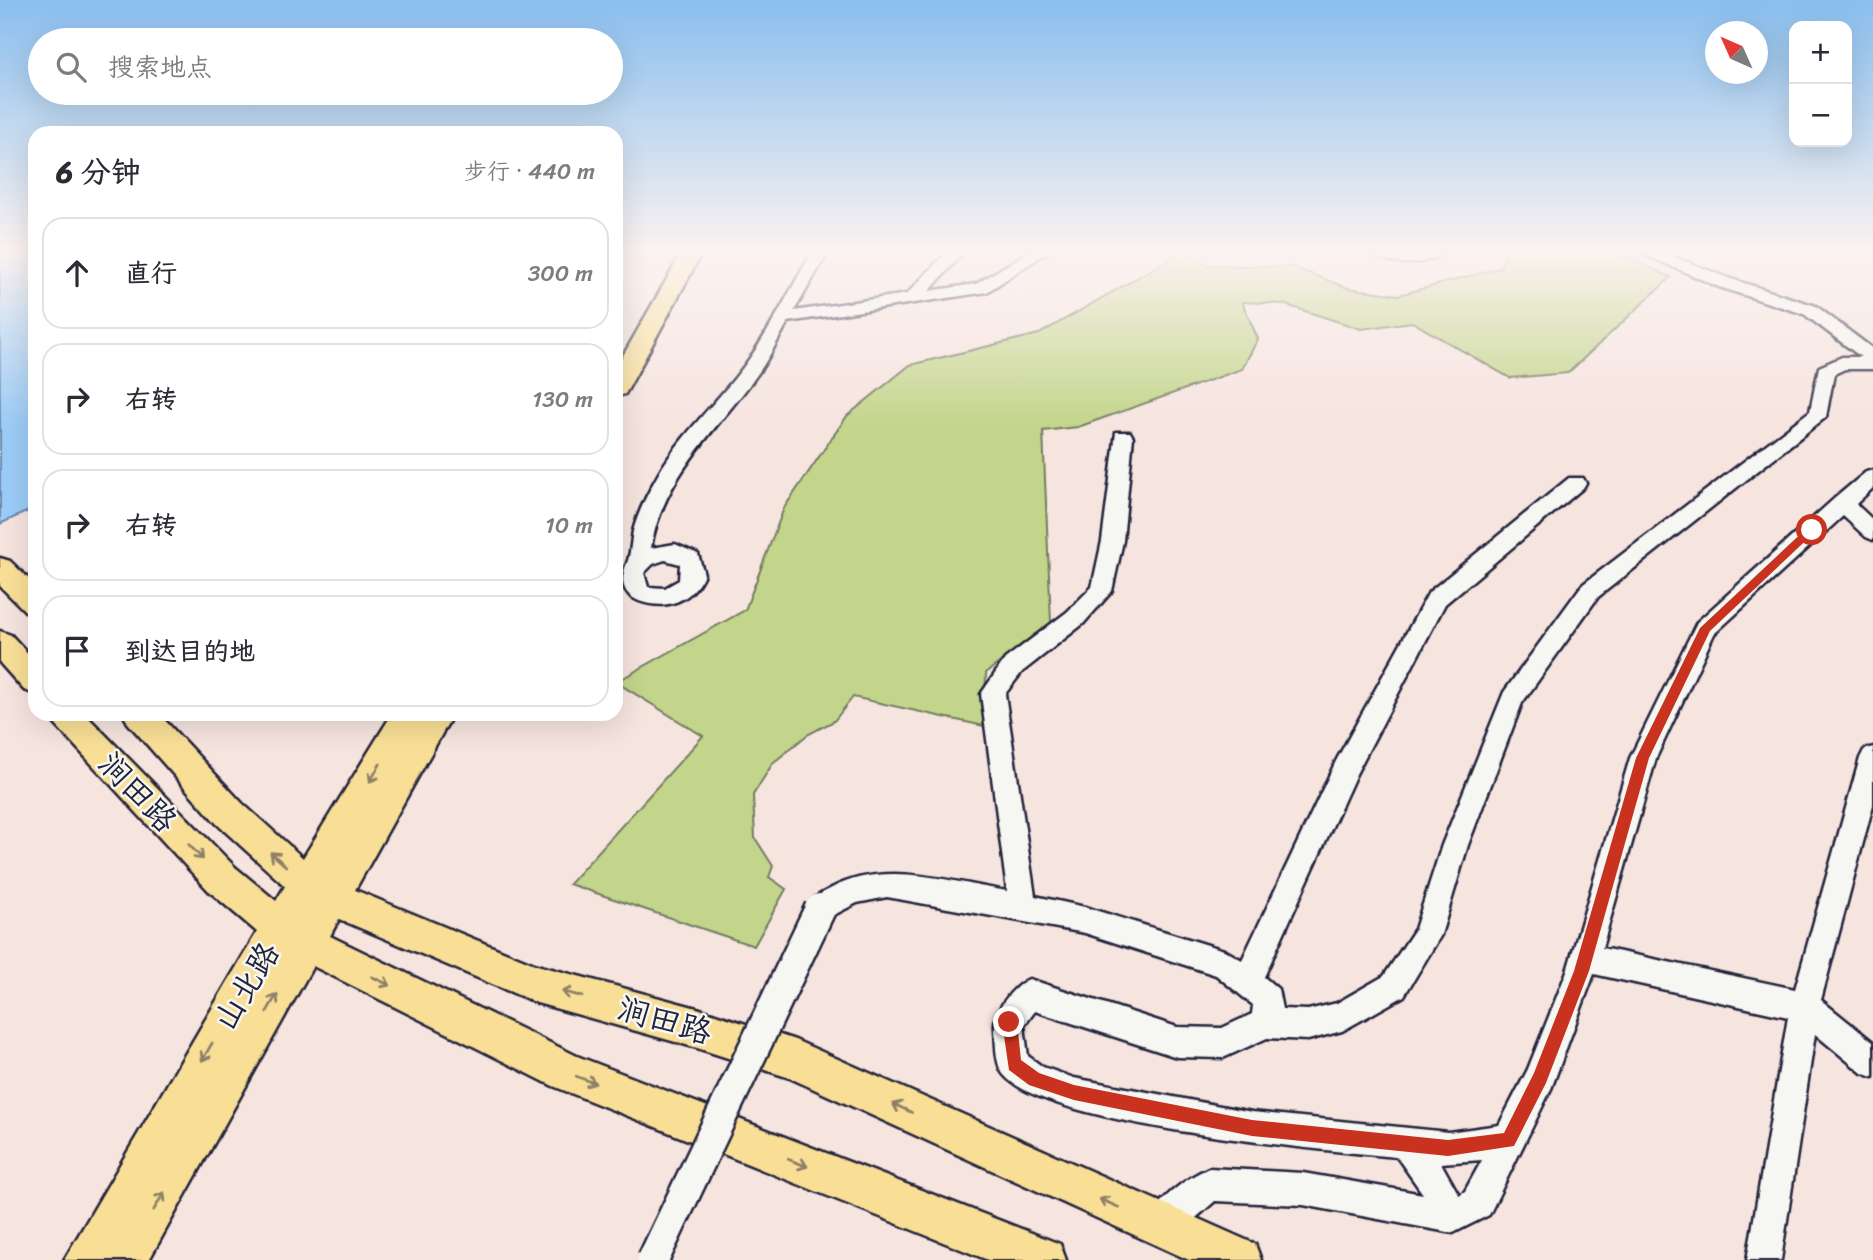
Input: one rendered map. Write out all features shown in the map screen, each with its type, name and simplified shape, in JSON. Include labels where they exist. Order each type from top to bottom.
[{"type":"main road","points":[[623,345],[644,310]]},
{"type":"main road","points":[[623,376],[660,310]]},
{"type":"main road","points":[[0,568],[28,596]]},
{"type":"main road","points":[[0,643],[28,673]]},
{"type":"main road","name":"涧田路","points":[[72,721],[222,879],[294,936],[567,1072],[1044,1260]]},
{"type":"main road","name":"涧田路","points":[[146,721],[256,838],[320,891],[537,984],[697,1028],[795,1060],[1239,1260]]},
{"type":"main road","name":"山北路","points":[[125,1260],[320,891],[405,721]]},
{"type":"main road","name":"山北路","points":[[320,891],[432,721]]},
{"type":"main road","name":"山北路","points":[[86,1260],[294,936]]},
{"type":"street","points":[[638,564],[655,554],[675,552],[690,560],[694,574],[684,589],[665,597],[626,591],[638,564],[644,529],[668,475],[708,420],[753,367],[786,310]]},
{"type":"street","points":[[781,318],[835,310]]},
{"type":"street","points":[[1810,310],[1873,361]]},
{"type":"street","points":[[1509,1140],[1448,1148],[1252,1128],[1074,1093],[1034,1079],[1014,1064],[1009,1022],[1029,994],[1177,1042],[1223,1043],[1266,1023],[1308,1025],[1342,1016],[1394,986],[1427,935],[1455,845],[1512,699],[1590,591],[1819,414],[1825,371],[1842,363],[1873,361]]},
{"type":"street","points":[[1023,907],[993,694],[999,678],[1066,624],[1102,590],[1112,540],[1123,437]]},
{"type":"street","points":[[1161,1226],[1209,1184],[1303,1189],[1453,1216],[1477,1203],[1541,1077],[1585,958],[1643,758],[1705,628],[1873,477]]},
{"type":"street","points":[[1247,982],[1345,769],[1437,598],[1576,482]]},
{"type":"street","points":[[1842,503],[1873,531]]},
{"type":"street","points":[[1765,1260],[1805,1006],[1873,758]]},
{"type":"street","points":[[653,1260],[820,909],[852,891],[887,884],[1085,919],[1224,964],[1268,999],[1266,1023]]},
{"type":"street","points":[[1585,958],[1805,1006],[1873,1062]]},
{"type":"street","points":[[1405,1142],[1433,1179],[1453,1216]]},
{"type":"green space","points":[[1081,310],[1245,310],[1258,339],[1242,369],[1078,427],[1043,431],[1051,623],[986,673],[984,726],[853,697],[834,721],[807,735],[773,763],[753,795],[755,838],[773,866],[769,877],[786,889],[754,946],[569,884],[703,736],[623,686],[623,678],[745,610],[784,508],[847,416],[910,365],[1039,334]]},
{"type":"green space","points":[[1301,310],[1636,310],[1568,373],[1510,378],[1412,322],[1361,329]]},
{"type":"water","points":[[0,310],[28,310],[28,511],[0,524]]},
{"type":"route","points":[[1009,1022],[1014,1064],[1034,1079],[1074,1093],[1252,1128],[1448,1148],[1509,1140],[1541,1077],[1581,971],[1643,758],[1705,628],[1812,530]]}]
